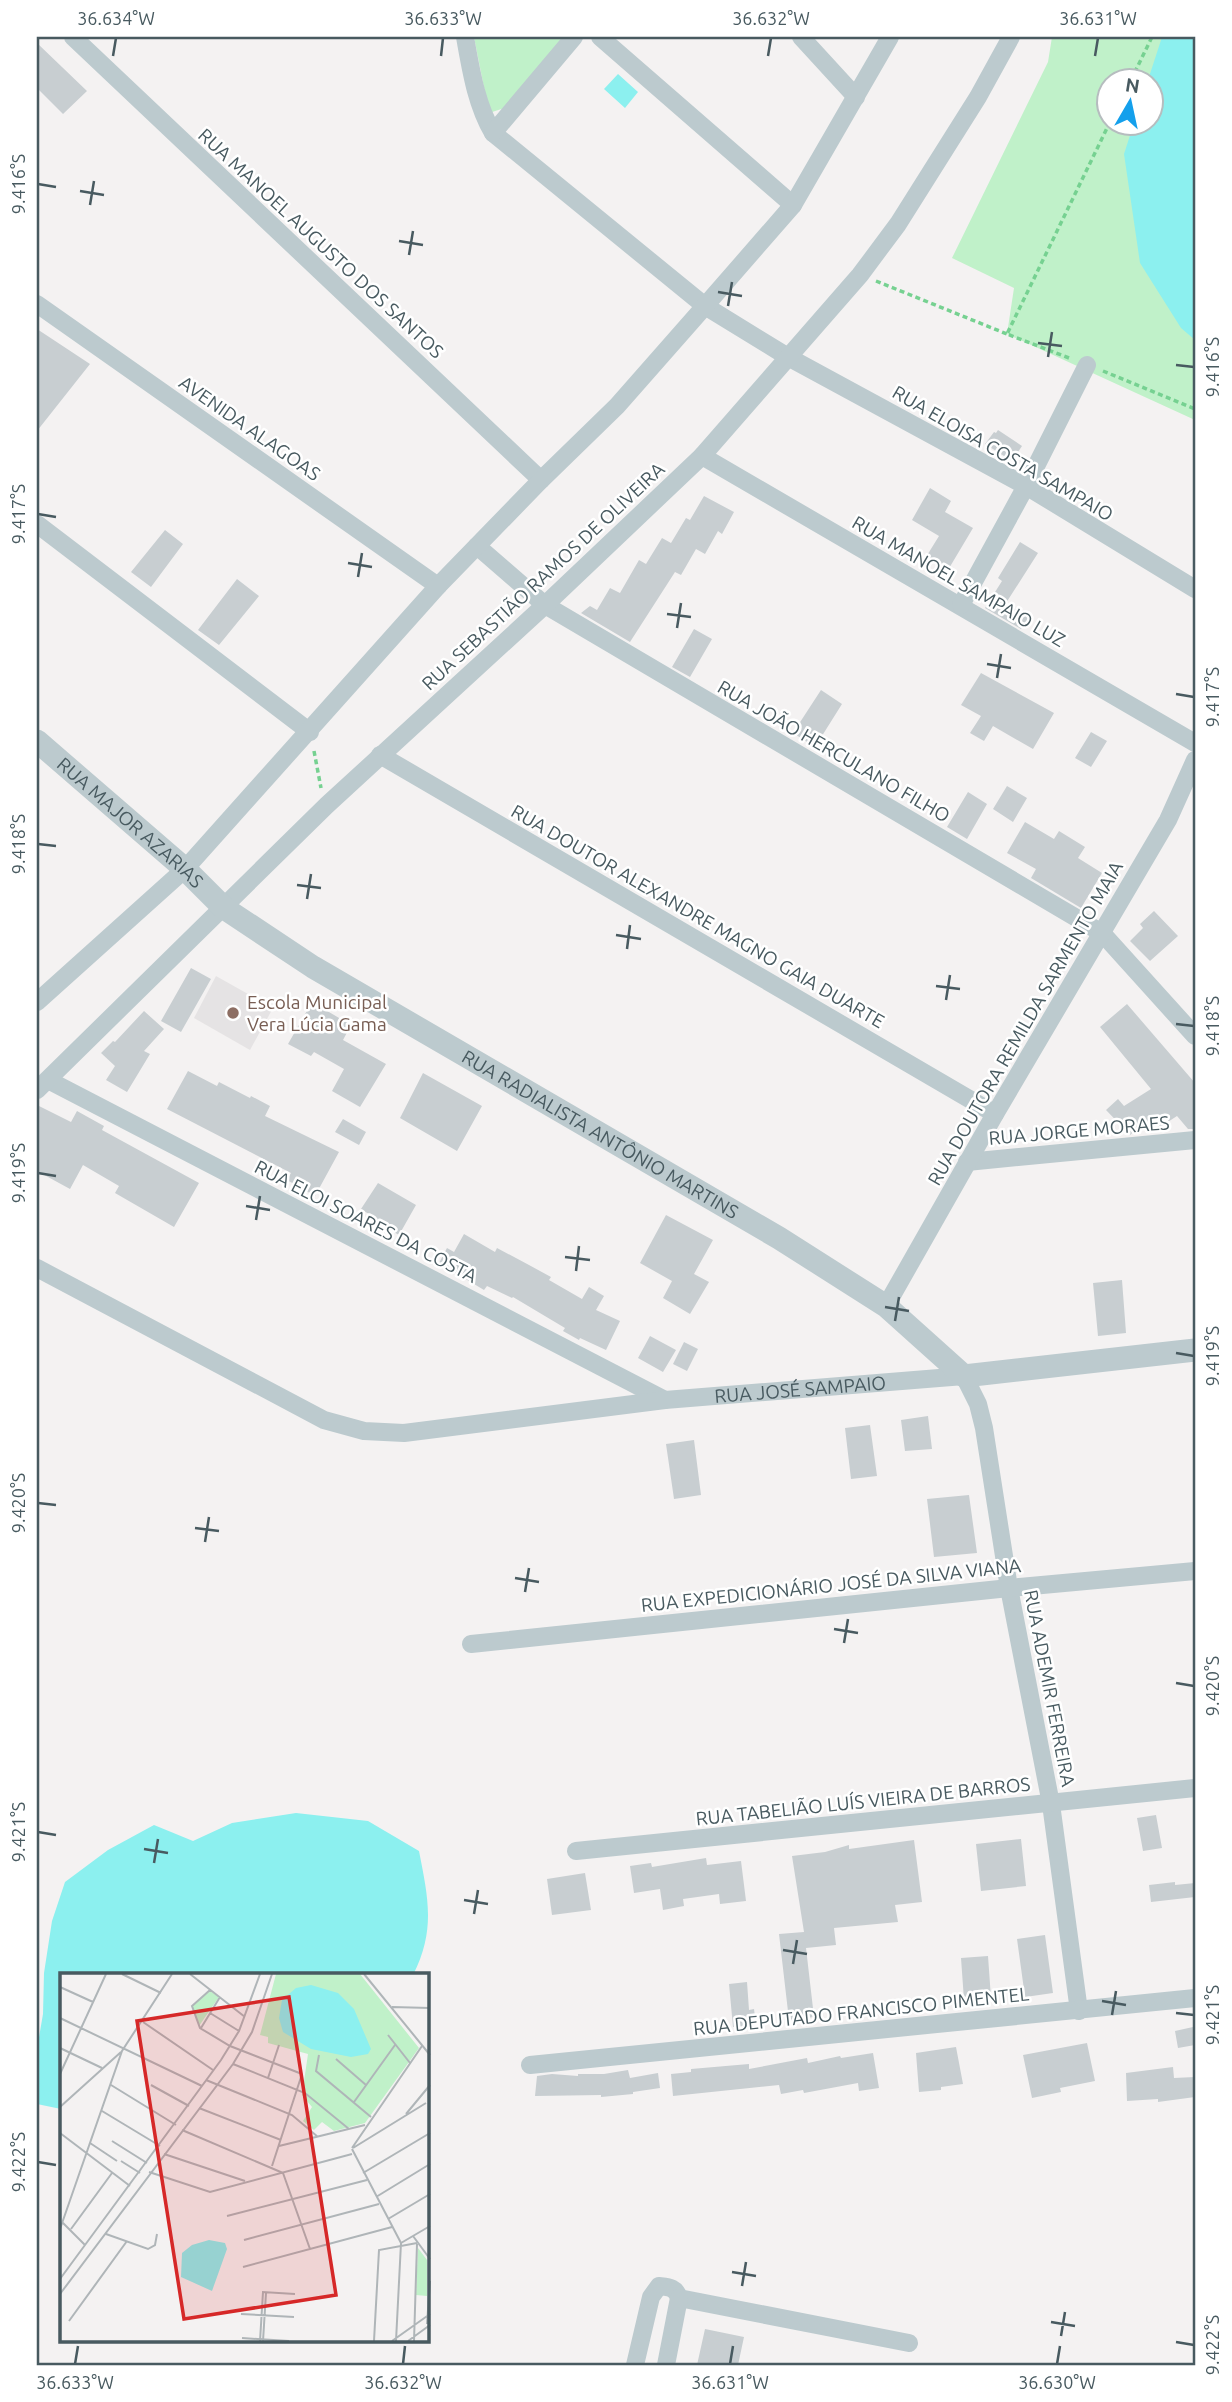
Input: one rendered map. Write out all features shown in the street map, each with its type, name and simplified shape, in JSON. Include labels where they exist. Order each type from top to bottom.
[{"type":"street","name":"RUA MANOEL AUGUSTO DOS SANTOS","points":[[73,37],[541,480]]},
{"type":"street","points":[[465,37],[483,116],[493,133],[574,37]]},
{"type":"street","points":[[600,37],[793,205]]},
{"type":"street","points":[[801,37],[856,97]]},
{"type":"street","points":[[37,1002],[185,869],[438,586],[617,406],[793,205],[890,37]]},
{"type":"street","name":"RUA SEBASTIÃO RAMOS DE OLIVEIRA","points":[[42,1085],[327,805],[545,605],[702,456],[860,275],[898,224],[978,97],[1011,37]]},
{"type":"street","name":"RUA ELOISA COSTA SAMPAIO","points":[[493,133],[705,306],[788,357],[1026,486],[1195,589]]},
{"type":"street","name":"AVENIDA ALAGOAS","points":[[37,304],[438,586]]},
{"type":"street","points":[[961,606],[1087,365]]},
{"type":"street","name":"RUA MANOEL SAMPAIO LUZ","points":[[702,456],[1195,743]]},
{"type":"street","points":[[37,524],[310,732]]},
{"type":"street","name":"RUA JOÃO HERCULANO FILHO","points":[[477,546],[545,605],[1102,933],[1195,1036]]},
{"type":"street","name":"RUA MAJOR AZARIAS","points":[[37,741],[185,869],[224,908]]},
{"type":"street","name":"RUA DOUTOR ALEXANDRE MAGNO GAIA DUARTE","points":[[380,755],[995,1114]]},
{"type":"street","name":"RUA DOUTORA REMILDA SARMENTO MAIA","points":[[886,1306],[967,1162],[1168,820],[1195,760]]},
{"type":"street","name":"RUA RADIALISTA ANTÔNIO MARTINS","points":[[224,908],[313,967],[779,1238],[886,1306],[964,1377]]},
{"type":"street","name":"RUA ELOI SOARES DA COSTA","points":[[42,1085],[666,1400]]},
{"type":"street","name":"RUA JORGE MORAES","points":[[967,1162],[1195,1140]]},
{"type":"street","name":"RUA JOSÉ SAMPAIO","points":[[37,1268],[324,1420],[364,1431],[404,1433],[666,1400],[964,1377],[1195,1350]]},
{"type":"street","name":"RUA ADEMIR FERREIRA","points":[[964,1377],[978,1404],[984,1428],[1009,1587],[1051,1804],[1079,2011]]},
{"type":"street","name":"RUA EXPEDICIONÁRIO JOSÉ DA SILVA VIANA","points":[[471,1644],[1009,1587],[1195,1572]]},
{"type":"street","name":"RUA TABELIÃO LUÍS VIEIRA DE BARROS","points":[[576,1851],[1195,1788]]},
{"type":"street","name":"RUA DEPUTADO FRANCISCO PIMENTEL","points":[[530,2065],[1195,1998]]},
{"type":"street","points":[[635,2365],[651,2297],[659,2286],[671,2287],[678,2293],[679,2298],[666,2365]]},
{"type":"street","points":[[679,2298],[909,2343]]},
{"type":"path","points":[[1138,66],[1153,37]]},
{"type":"path","points":[[1007,334],[1103,136]]},
{"type":"path","points":[[860,275],[1195,409]]},
{"type":"path","points":[[310,732],[327,805]]},
{"type":"shaded area","name":"Escola Municipal Vera Lúcia Gama","points":[[216,976],[273,1008],[250,1050],[194,1018]]},
{"type":"green space","points":[[474,37],[566,37],[514,105],[489,113]]},
{"type":"green space","points":[[1052,37],[1195,37],[1195,420],[1007,334],[1014,288],[952,258],[1048,62]]},
{"type":"water","points":[[1162,37],[1195,37],[1195,340],[1181,328],[1140,263],[1124,154],[1130,136],[1166,136],[1166,66],[1153,66]]},
{"type":"water","points":[[618,74],[638,92],[625,108],[604,89]]},
{"type":"water","points":[[296,1813],[368,1821],[419,1851],[428,1913],[425,1943],[414,1973],[60,1973],[60,2109],[37,2104],[37,2049],[43,2014],[44,1973],[52,1921],[65,1882],[108,1850],[154,1825],[193,1841],[232,1823]]},
{"type":"building","points":[[37,43],[87,91],[63,114],[37,88]]},
{"type":"building","points":[[37,329],[90,364],[37,431]]},
{"type":"building","points":[[998,430],[1022,446],[1012,461],[985,444]]},
{"type":"building","points":[[930,488],[951,501],[945,512],[973,528],[948,570],[926,557],[939,536],[912,520]]},
{"type":"building","points":[[704,496],[734,512],[722,534],[718,531],[705,554],[696,549],[681,575],[675,572],[630,642],[581,613],[590,606],[597,610],[610,588],[620,593],[639,560],[646,564],[662,538],[671,543],[686,518],[690,520]]},
{"type":"building","points":[[165,530],[183,544],[151,587],[131,572]]},
{"type":"building","points":[[1020,542],[1038,553],[1006,603],[1029,618],[1021,629],[985,608],[1002,581],[998,578]]},
{"type":"building","points":[[237,579],[259,596],[219,645],[198,630]]},
{"type":"building","points":[[694,629],[712,639],[690,677],[672,667]]},
{"type":"building","points":[[981,673],[1054,713],[1033,749],[993,726],[984,741],[970,733],[981,716],[961,705]]},
{"type":"building","points":[[821,690],[842,704],[815,747],[793,733]]},
{"type":"building","points":[[1091,732],[1107,741],[1091,767],[1075,758]]},
{"type":"building","points":[[1007,786],[1027,798],[1013,822],[993,809]]},
{"type":"building","points":[[968,792],[987,804],[967,839],[947,827]]},
{"type":"building","points":[[1025,822],[1054,839],[1059,831],[1085,847],[1078,858],[1102,873],[1081,908],[1031,878],[1036,869],[1007,853]]},
{"type":"building","points":[[1154,911],[1178,936],[1150,961],[1130,941],[1143,928],[1140,924]]},
{"type":"building","points":[[191,968],[211,979],[181,1032],[161,1021]]},
{"type":"building","points":[[312,1002],[351,1025],[343,1040],[386,1064],[360,1107],[332,1091],[344,1069],[314,1052],[311,1056],[288,1044]]},
{"type":"building","points":[[1127,1004],[1195,1083],[1195,1129],[1188,1129],[1177,1116],[1154,1131],[1147,1120],[1130,1135],[1106,1110],[1118,1099],[1124,1106],[1151,1089],[1100,1027]]},
{"type":"building","points":[[144,1011],[164,1029],[144,1051],[150,1054],[127,1092],[106,1080],[115,1066],[101,1053]]},
{"type":"building","points":[[188,1071],[217,1086],[219,1082],[270,1106],[265,1116],[339,1152],[315,1196],[287,1180],[291,1173],[167,1109]]},
{"type":"building","points":[[423,1073],[482,1106],[457,1151],[400,1118]]},
{"type":"building","points":[[37,1105],[71,1122],[77,1111],[104,1126],[102,1130],[199,1183],[174,1227],[115,1193],[119,1186],[83,1165],[70,1189],[37,1171]]},
{"type":"building","points":[[343,1119],[366,1132],[359,1145],[335,1132]]},
{"type":"building","points":[[378,1183],[416,1205],[399,1235],[361,1209]]},
{"type":"building","points":[[666,1215],[713,1240],[694,1274],[709,1282],[690,1314],[663,1298],[672,1281],[640,1263]]},
{"type":"building","points":[[464,1234],[495,1252],[497,1248],[551,1277],[549,1280],[582,1299],[589,1287],[604,1296],[596,1310],[620,1321],[606,1350],[563,1331],[565,1328],[513,1297],[487,1286],[484,1290],[439,1263],[447,1248],[454,1252]]},
{"type":"building","points":[[1122,1280],[1126,1333],[1098,1336],[1093,1283]]},
{"type":"building","points":[[650,1336],[676,1350],[663,1372],[638,1358]]},
{"type":"building","points":[[684,1342],[698,1349],[687,1371],[673,1364]]},
{"type":"building","points":[[928,1416],[932,1449],[905,1451],[901,1420]]},
{"type":"building","points":[[870,1425],[877,1476],[851,1479],[845,1428]]},
{"type":"building","points":[[694,1440],[701,1495],[674,1499],[666,1444]]},
{"type":"building","points":[[969,1495],[977,1553],[934,1557],[927,1499]]},
{"type":"building","points":[[1156,1815],[1162,1848],[1143,1851],[1137,1818]]},
{"type":"building","points":[[1021,1839],[1026,1886],[981,1891],[976,1844]]},
{"type":"building","points":[[914,1840],[922,1902],[895,1905],[898,1922],[834,1928],[836,1945],[806,1948],[814,2017],[789,2020],[779,1934],[804,1932],[792,1856],[825,1852],[849,1845],[849,1849]]},
{"type":"building","points":[[706,1858],[707,1865],[741,1861],[746,1901],[720,1904],[719,1894],[683,1899],[684,1906],[663,1910],[660,1889],[634,1893],[630,1866],[651,1863],[652,1867]]},
{"type":"building","points":[[585,1873],[591,1910],[552,1915],[547,1879]]},
{"type":"building","points":[[1175,1882],[1175,1885],[1195,1883],[1195,1897],[1151,1902],[1149,1885]]},
{"type":"building","points":[[1045,1935],[1053,1993],[1025,1997],[1017,1939]]},
{"type":"building","points":[[988,1956],[991,1998],[964,2000],[961,1958]]},
{"type":"building","points":[[747,1982],[749,2010],[754,2009],[756,2025],[733,2027],[729,1984]]},
{"type":"building","points":[[1193,2027],[1195,2045],[1178,2048],[1175,2031]]},
{"type":"building","points":[[1087,2043],[1095,2081],[1060,2088],[1061,2092],[1032,2098],[1023,2055]]},
{"type":"building","points":[[956,2047],[963,2084],[919,2092],[916,2053]]},
{"type":"building","points":[[873,2053],[879,2088],[859,2091],[858,2083],[804,2093],[803,2090],[781,2094],[779,2085],[673,2096],[671,2074],[691,2072],[691,2069],[749,2064],[749,2069],[807,2058],[808,2063]]},
{"type":"building","points":[[1173,2067],[1174,2078],[1195,2077],[1195,2097],[1158,2102],[1158,2099],[1127,2101],[1126,2073]]},
{"type":"building","points":[[628,2070],[630,2078],[658,2073],[660,2088],[601,2097],[535,2096],[537,2076],[578,2076]]},
{"type":"building","points":[[705,2329],[744,2337],[738,2365],[697,2365]]},
{"type":"place","name":"Escola Municipal Vera Lúcia Gama","points":[[233,1013]]}]
